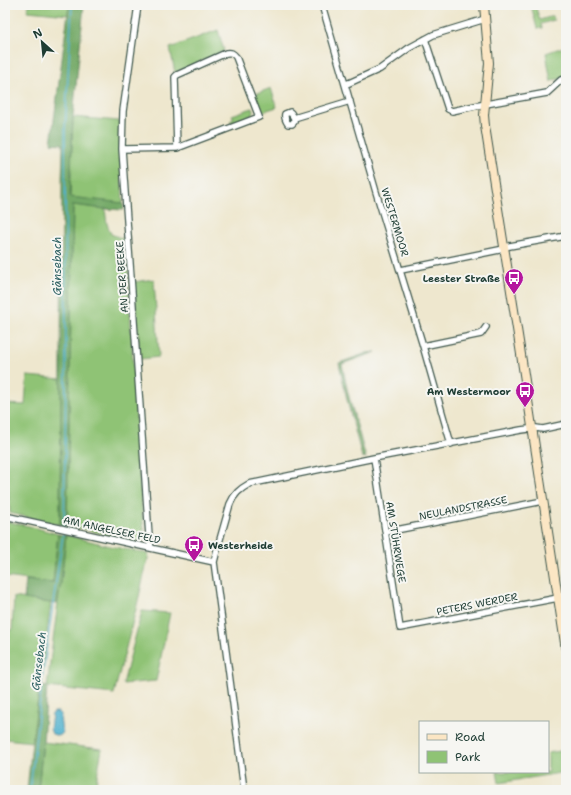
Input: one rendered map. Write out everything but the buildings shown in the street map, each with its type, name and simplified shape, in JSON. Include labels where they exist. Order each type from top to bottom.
[{"type":"street","name":"AN DER BEEKE","points":[[138,5],[123,111],[122,149],[151,548]]},
{"type":"street","name":"WESTERMOOR","points":[[322,5],[451,444]]},
{"type":"street","points":[[484,5],[489,63],[484,115],[485,126],[566,650]]},
{"type":"street","points":[[345,84],[380,69],[409,48],[425,39],[485,19]]},
{"type":"street","points":[[425,39],[448,109],[452,111],[547,93],[561,80],[566,79]]},
{"type":"street","points":[[122,149],[176,148],[259,117],[236,57],[233,53],[226,53],[175,77],[176,148]]},
{"type":"street","points":[[294,118],[350,101]]},
{"type":"street","points":[[401,270],[566,236]]},
{"type":"street","points":[[423,346],[481,334],[486,328]]},
{"type":"street","points":[[244,790],[234,703],[214,562],[230,504],[233,497],[239,490],[249,484],[374,458],[521,430],[542,429],[566,424]]},
{"type":"street","name":"AM STÜHRWEGE","points":[[374,458],[400,628]]},
{"type":"street","name":"NEULANDSTRASSE","points":[[386,532],[543,501]]},
{"type":"street","name":"AM ANGELSER FELD","points":[[5,516],[214,562]]},
{"type":"street","name":"PETERS WERDER","points":[[400,628],[566,595]]},
{"type":"green space","points":[[28,5],[69,5],[68,15],[28,11]]},
{"type":"green space","points":[[69,5],[84,5],[73,117],[70,197],[123,203],[124,210],[73,205],[67,525],[60,525],[63,144],[51,143]]},
{"type":"green space","points":[[531,5],[535,5],[540,20],[553,16],[554,20],[541,24],[542,28],[537,29]]},
{"type":"green space","points":[[218,30],[224,51],[175,73],[170,48]]},
{"type":"green space","points":[[566,46],[566,78],[553,80],[551,82],[546,53]]},
{"type":"green space","points":[[271,88],[277,107],[261,112],[255,94]]},
{"type":"green space","points":[[252,108],[252,115],[232,123],[230,121],[234,119],[232,115]]},
{"type":"green space","points":[[73,117],[119,121],[123,203],[70,198]]},
{"type":"green space","points":[[73,205],[105,209],[107,224],[111,234],[126,239],[144,535],[143,538],[138,541],[132,541],[67,525]]},
{"type":"green space","points":[[154,279],[159,357],[140,359],[134,282]]},
{"type":"green space","points":[[376,352],[342,364],[348,393],[366,458],[362,457],[339,363],[367,353]]},
{"type":"green space","points":[[27,376],[61,379],[60,525],[10,513],[5,458],[5,404],[25,405]]},
{"type":"green space","points":[[5,521],[58,534],[53,583],[5,577]]},
{"type":"green space","points":[[58,534],[66,535],[61,584],[57,604],[24,599],[26,580],[53,583]]},
{"type":"green space","points":[[66,535],[149,554],[114,694],[47,687]]},
{"type":"green space","points":[[14,597],[51,603],[32,742],[5,739],[5,630],[12,630]]},
{"type":"green space","points":[[142,611],[170,613],[156,681],[123,684]]},
{"type":"green space","points":[[40,686],[47,687],[38,790],[27,790],[32,742]]},
{"type":"green space","points":[[43,742],[102,749],[96,790],[38,790]]},
{"type":"green space","points":[[566,750],[566,772],[499,783],[497,773],[549,773],[549,753]]},
{"type":"water","points":[[54,712],[61,714],[61,726],[63,732],[59,736],[52,734],[50,729],[52,714]]},
{"type":"waterway","name":"Gänsebach","points":[[64,526],[66,367],[65,130],[72,5]]},
{"type":"waterway","name":"Gänsebach","points":[[30,790],[43,673],[63,534]]},
{"type":"place","name":"Leester Straße","points":[[514,295]]},
{"type":"place","name":"Am Westermoor","points":[[525,408]]},
{"type":"place","name":"Westerheide","points":[[194,562]]}]
